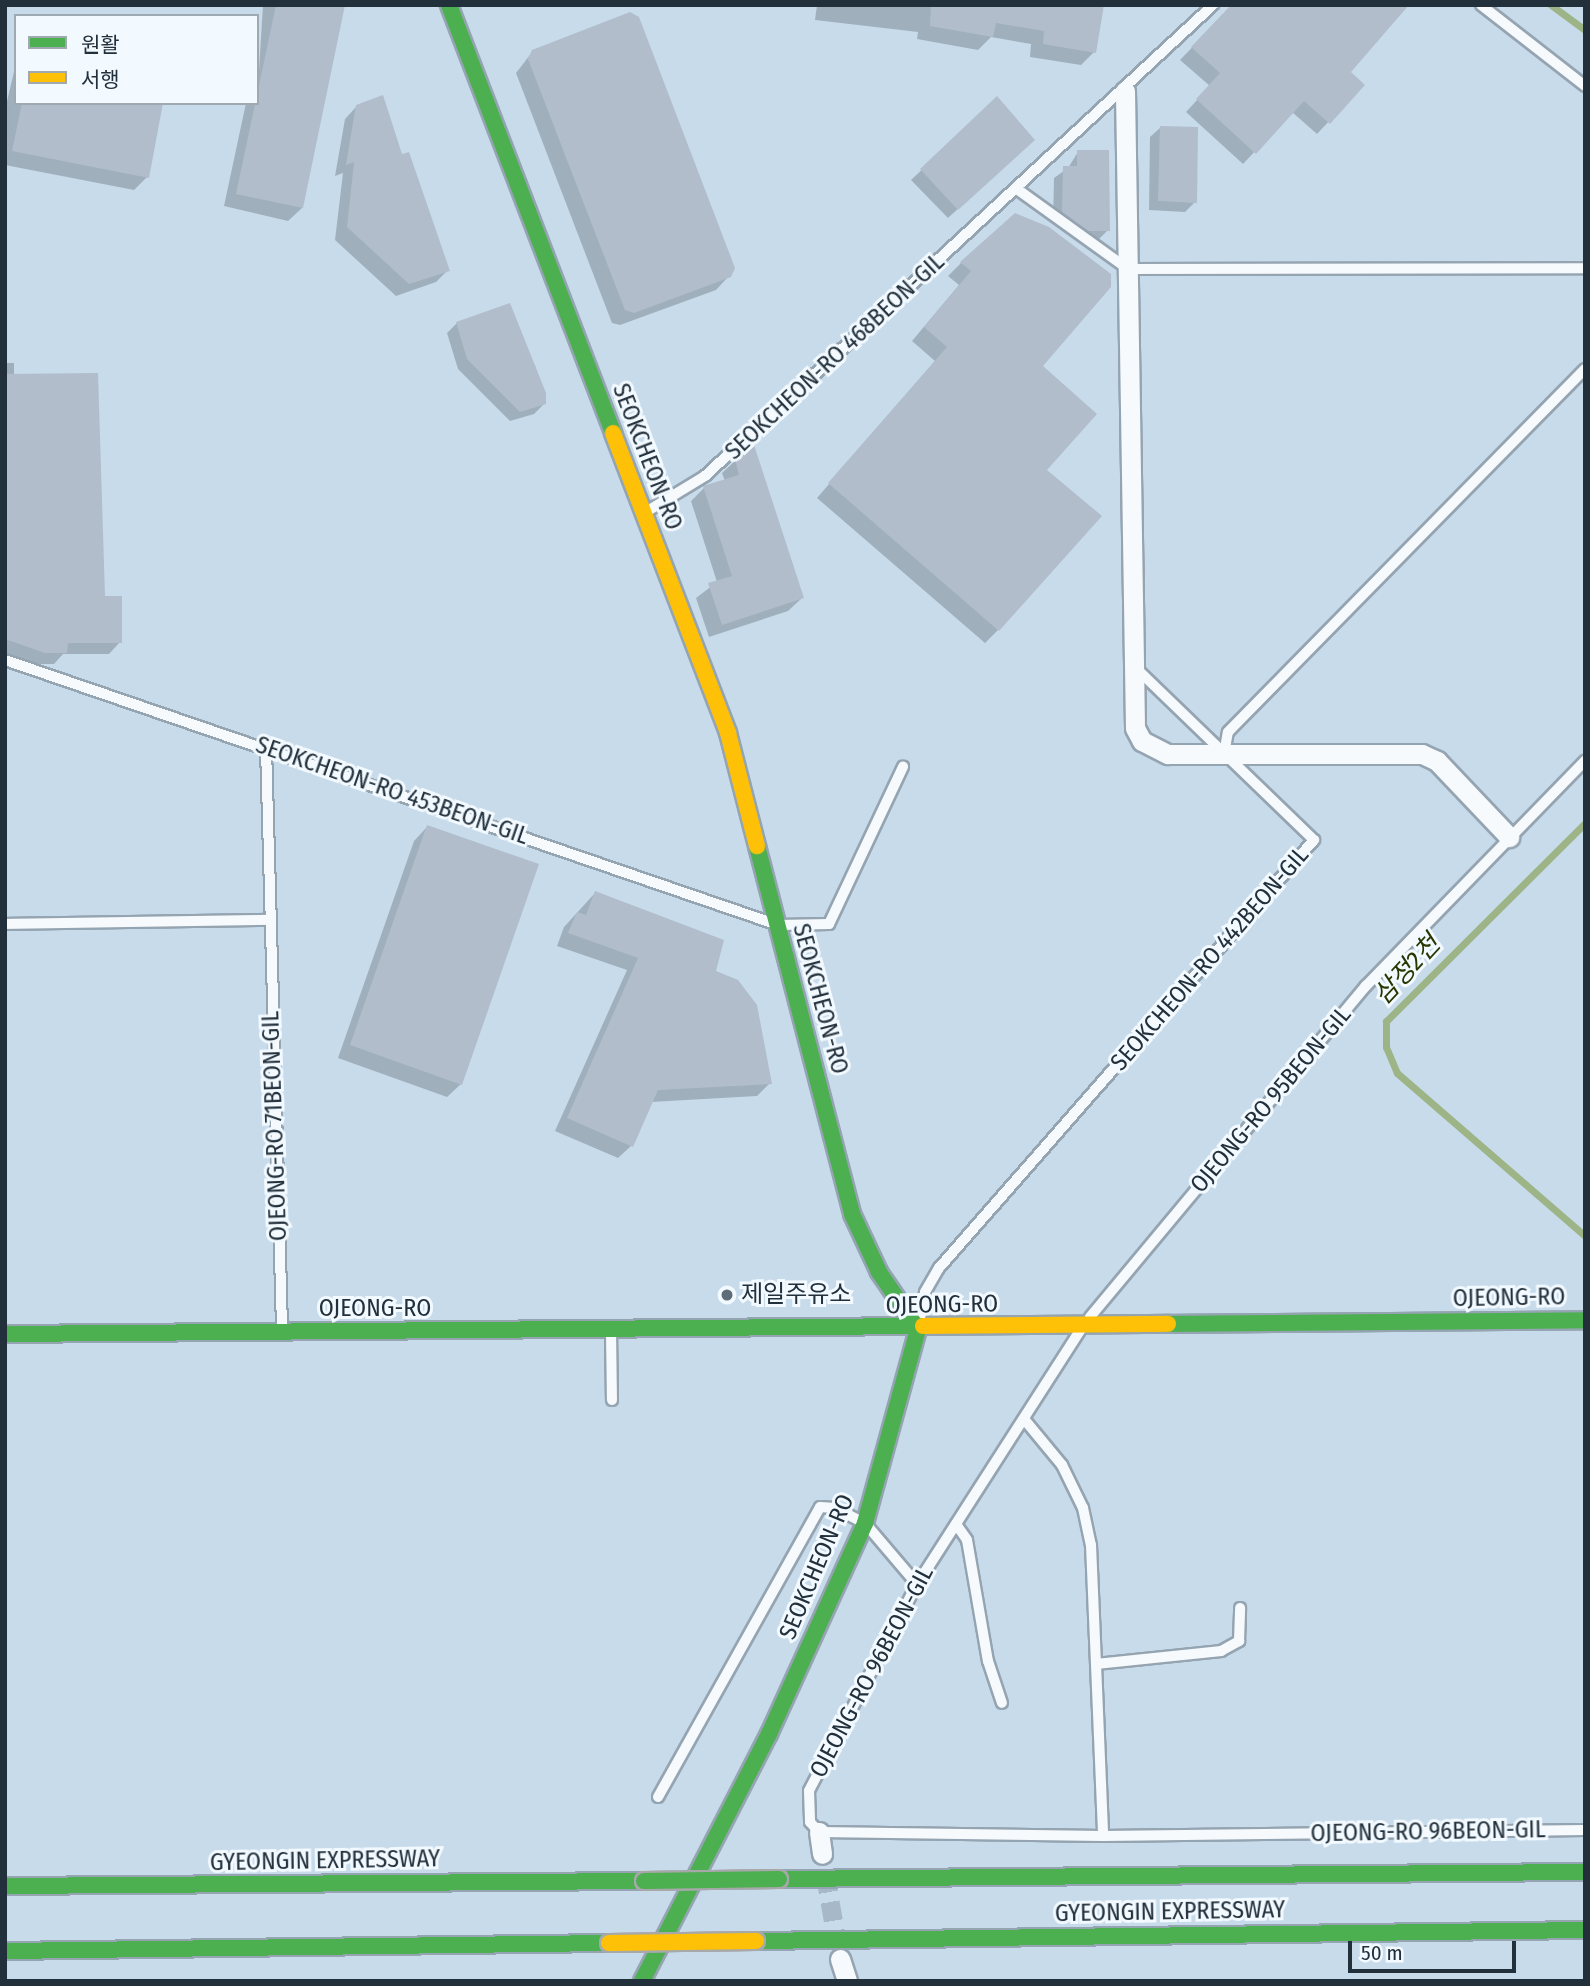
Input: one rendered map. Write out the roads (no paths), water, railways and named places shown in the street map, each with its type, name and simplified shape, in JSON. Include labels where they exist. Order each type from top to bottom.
[{"type":"main road","name":"SEOKCHEON-RO","points":[[449,5],[728,733],[852,1214],[879,1272],[918,1329],[865,1523],[769,1734],[642,1981]]},
{"type":"main road","name":"OJEONG-RO","points":[[5,1334],[918,1329],[1585,1320]]},
{"type":"main road","name":"GYEONGIN EXPRESSWAY","points":[[5,1886],[1585,1872]]},
{"type":"main road","name":"GYEONGIN EXPRESSWAY","points":[[5,1951],[1585,1930]]},
{"type":"street","points":[[1125,91],[1135,728],[1142,741],[1168,754],[1422,754],[1437,761],[1509,837]]},
{"type":"street","points":[[819,1832],[821,1854]]},
{"type":"street","points":[[840,1959],[846,1981]]},
{"type":"lane","name":"SEOKCHEON-RO 468BEON-GIL","points":[[644,513],[705,476],[1125,91],[1213,5]]},
{"type":"lane","points":[[1481,5],[1585,86]]},
{"type":"lane","points":[[1017,189],[1128,269],[1585,268]]},
{"type":"lane","points":[[1224,754],[1228,732],[1585,369]]},
{"type":"lane","name":"SEOKCHEON-RO 453BEON-GIL","points":[[5,660],[266,747],[778,925]]},
{"type":"lane","points":[[1134,667],[1224,754]]},
{"type":"lane","name":"OJEONG-RO 71BEON-GIL","points":[[266,747],[282,1332]]},
{"type":"lane","name":"SEOKCHEON-RO 442BEON-GIL","points":[[918,1329],[925,1292],[939,1268],[1314,840],[1224,754]]},
{"type":"lane","name":"OJEONG-RO 95BEON-GIL","points":[[1083,1326],[1366,986],[1585,761]]},
{"type":"lane","points":[[778,925],[829,924],[903,767]]},
{"type":"lane","points":[[5,924],[269,919]]},
{"type":"lane","name":"OJEONG-RO 96BEON-GIL","points":[[1083,1326],[917,1584],[809,1791],[810,1822],[819,1832],[1103,1836],[1585,1830]]},
{"type":"lane","points":[[611,1331],[612,1400]]},
{"type":"lane","points":[[1024,1419],[1062,1465],[1083,1508],[1091,1545],[1103,1836]]},
{"type":"lane","points":[[658,1797],[820,1507],[835,1508],[865,1523],[917,1584]]},
{"type":"lane","points":[[956,1524],[967,1541],[988,1661],[1002,1703]]},
{"type":"lane","points":[[1096,1664],[1221,1651],[1239,1641],[1240,1608]]},
{"type":"waterway","points":[[1551,5],[1585,30]]},
{"type":"waterway","name":"삼정2천","points":[[1585,823],[1386,1021],[1386,1047],[1397,1073],[1585,1236]]},
{"type":"tunnel","points":[[825,1873],[838,1947]]},
{"type":"place","name":"제일주유소","points":[[727,1295]]}]
